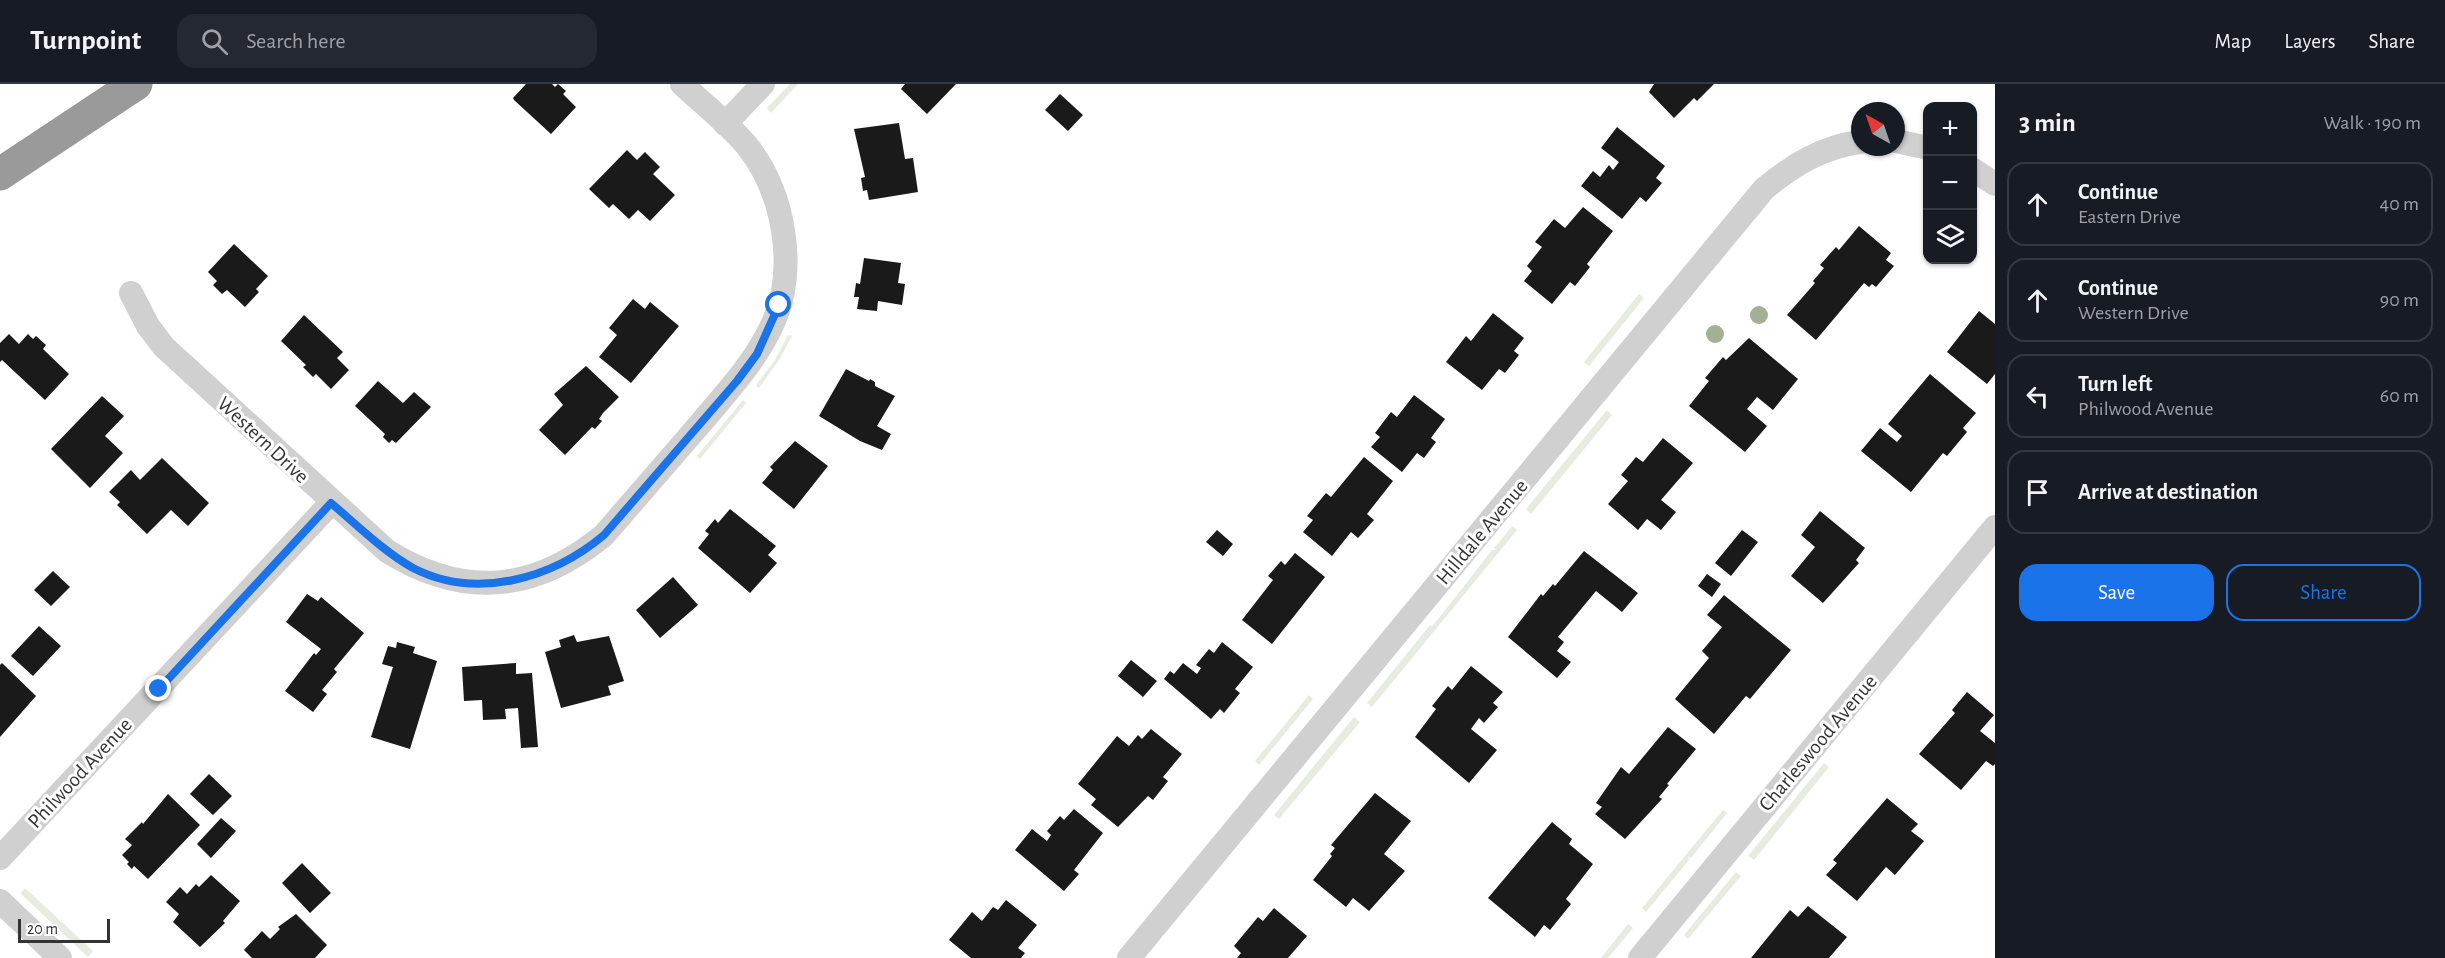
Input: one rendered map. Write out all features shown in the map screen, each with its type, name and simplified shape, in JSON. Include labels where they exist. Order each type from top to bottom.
[{"type":"highway","points":[[0,174],[136,84]]},
{"type":"street","name":"Western Drive","points":[[131,293],[148,326],[164,347],[331,503],[387,551],[415,568],[458,582],[514,581],[542,573],[581,554],[604,535],[757,354],[775,318],[784,280],[782,223],[773,193],[748,147],[682,84]]},
{"type":"street","points":[[725,124],[763,84]]},
{"type":"street","points":[[1905,143],[1923,147]]},
{"type":"street","name":"Hilldale Avenue","points":[[1129,958],[1764,189],[1802,160],[1826,149],[1851,144]]},
{"type":"street","points":[[1977,173],[1995,184]]},
{"type":"street","name":"Philwood Avenue","points":[[0,858],[331,503]]},
{"type":"street","name":"Charleswood Avenue","points":[[1640,958],[1995,527]]},
{"type":"street","points":[[0,901],[60,958]]},
{"type":"shaded area","points":[[790,84],[798,84],[771,113],[767,108]]},
{"type":"shaded area","points":[[1639,294],[1644,298],[1589,366],[1584,362]]},
{"type":"shaded area","points":[[788,335],[792,336],[779,360],[759,388],[756,385],[775,360]]},
{"type":"shaded area","points":[[743,400],[746,403],[700,459],[697,456]]},
{"type":"shaded area","points":[[1607,410],[1612,415],[1531,514],[1526,509]]},
{"type":"shaded area","points":[[1512,526],[1517,530],[1372,707],[1367,703],[1430,625],[1432,626],[1439,618],[1492,550],[1496,550],[1494,548]]},
{"type":"shaded area","points":[[1309,695],[1313,699],[1259,765],[1255,761]]},
{"type":"shaded area","points":[[1354,717],[1360,722],[1279,819],[1274,815]]},
{"type":"shaded area","points":[[1824,763],[1829,767],[1754,860],[1748,856]]},
{"type":"shaded area","points":[[1723,810],[1727,813],[1691,858],[1688,857],[1689,860],[1646,912],[1642,908]]},
{"type":"shaded area","points":[[1736,872],[1741,876],[1688,939],[1684,935]]},
{"type":"shaded area","points":[[25,888],[93,951],[88,957],[20,893]]},
{"type":"shaded area","points":[[1628,924],[1633,928],[1608,958],[1601,958]]},
{"type":"building","points":[[526,84],[552,84],[555,87],[558,84],[566,91],[563,94],[576,107],[551,134],[513,98]]},
{"type":"building","points":[[905,84],[956,84],[927,114],[901,89]]},
{"type":"building","points":[[1654,84],[1714,84],[1697,101],[1694,98],[1674,118],[1649,92]]},
{"type":"building","points":[[1060,94],[1083,115],[1068,131],[1045,110]]},
{"type":"building","points":[[899,123],[905,159],[913,158],[918,192],[869,200],[867,190],[863,191],[861,178],[865,177],[854,129]]},
{"type":"building","points":[[1617,127],[1665,166],[1656,178],[1662,183],[1646,202],[1640,197],[1622,219],[1581,186],[1593,171],[1600,177],[1609,165],[1613,170],[1619,162],[1601,148]]},
{"type":"building","points":[[627,150],[637,160],[645,152],[660,167],[653,174],[675,195],[650,221],[638,210],[629,219],[613,204],[609,208],[589,189]]},
{"type":"building","points":[[1583,207],[1613,231],[1587,264],[1590,267],[1575,286],[1570,282],[1552,304],[1524,281],[1532,271],[1527,266],[1542,247],[1535,242],[1554,219],[1565,228]]},
{"type":"building","points":[[1859,226],[1891,253],[1886,260],[1894,266],[1876,287],[1872,284],[1869,287],[1864,283],[1816,340],[1787,315],[1815,283],[1813,281],[1824,268],[1820,265],[1836,247],[1839,250]]},
{"type":"building","points":[[234,244],[268,276],[256,289],[259,292],[245,307],[227,290],[222,294],[213,285],[217,281],[208,272]]},
{"type":"building","points":[[864,258],[901,263],[898,283],[905,284],[902,305],[878,301],[877,311],[857,309],[859,297],[854,297],[856,283],[860,284]]},
{"type":"building","points":[[633,299],[645,309],[650,302],[679,326],[631,383],[599,357],[617,335],[609,328]]},
{"type":"building","points":[[1979,311],[1995,324],[1995,374],[1987,384],[1947,352]]},
{"type":"building","points":[[1493,313],[1524,338],[1514,351],[1519,355],[1505,373],[1499,369],[1482,390],[1446,362],[1466,336],[1471,341]]},
{"type":"building","points":[[304,315],[343,352],[337,358],[349,370],[331,389],[316,374],[313,377],[303,367],[306,365],[281,341]]},
{"type":"building","points":[[9,334],[19,344],[28,334],[33,339],[36,336],[46,345],[43,349],[69,374],[45,400],[2,360],[0,362],[0,343]]},
{"type":"building","points":[[1749,338],[1798,379],[1773,410],[1757,397],[1747,409],[1767,426],[1745,452],[1689,406],[1709,381],[1705,378],[1723,357],[1726,360]]},
{"type":"building","points":[[586,366],[619,397],[603,413],[599,419],[602,421],[595,429],[592,427],[565,455],[539,430],[563,405],[554,394]]},
{"type":"building","points":[[846,369],[869,381],[870,379],[875,382],[875,386],[895,396],[877,426],[891,434],[882,450],[860,441],[819,416]]},
{"type":"building","points":[[1930,374],[1976,413],[1963,428],[1967,432],[1947,456],[1943,453],[1911,492],[1861,451],[1880,428],[1897,442],[1902,436],[1888,424]]},
{"type":"building","points":[[378,381],[403,403],[414,392],[431,407],[396,443],[392,440],[389,443],[383,437],[385,434],[355,406]]},
{"type":"building","points":[[1414,395],[1445,419],[1431,438],[1436,442],[1424,458],[1417,453],[1402,472],[1371,447],[1380,437],[1375,433],[1391,412],[1397,417]]},
{"type":"building","points":[[102,396],[124,416],[105,436],[123,453],[90,488],[51,449]]},
{"type":"building","points":[[1663,438],[1693,463],[1661,500],[1676,512],[1661,530],[1647,519],[1638,530],[1608,504],[1628,481],[1621,475],[1636,457],[1643,462]]},
{"type":"building","points":[[795,441],[828,466],[794,509],[762,483],[773,470],[770,467]]},
{"type":"building","points":[[1364,457],[1393,481],[1367,514],[1374,520],[1358,538],[1351,532],[1332,556],[1303,532],[1313,520],[1307,516],[1326,493],[1331,497]]},
{"type":"building","points":[[162,458],[209,503],[188,526],[171,510],[147,534],[117,505],[120,502],[109,492],[131,470],[140,480]]},
{"type":"building","points":[[730,509],[776,546],[768,555],[777,563],[750,593],[698,548],[709,534],[705,531],[715,519],[718,523]]},
{"type":"building","points":[[1820,511],[1865,548],[1856,560],[1859,563],[1823,603],[1791,576],[1815,547],[1801,535]]},
{"type":"building","points":[[1217,530],[1233,544],[1223,556],[1206,542]]},
{"type":"building","points":[[1742,530],[1758,542],[1731,576],[1715,563]]},
{"type":"building","points":[[1584,551],[1638,593],[1622,612],[1596,591],[1558,637],[1564,642],[1557,651],[1571,662],[1557,678],[1508,637],[1541,594],[1543,596],[1553,584],[1555,586]]},
{"type":"building","points":[[1295,553],[1325,577],[1272,644],[1242,620],[1273,580],[1268,576],[1281,561],[1285,565]]},
{"type":"building","points":[[53,571],[70,587],[51,606],[34,590]]},
{"type":"building","points":[[1707,574],[1721,584],[1712,597],[1698,586]]},
{"type":"building","points":[[673,577],[698,605],[660,638],[636,610]]},
{"type":"building","points":[[307,594],[318,601],[321,597],[364,633],[334,669],[337,672],[322,690],[327,694],[313,712],[285,691],[314,653],[316,655],[321,649],[286,622]]},
{"type":"building","points":[[1724,595],[1791,650],[1750,699],[1746,696],[1714,734],[1675,699],[1709,658],[1702,651],[1722,627],[1707,615]]},
{"type":"building","points":[[39,626],[61,646],[33,676],[11,656]]},
{"type":"building","points":[[574,635],[577,642],[609,636],[624,681],[608,686],[611,695],[561,708],[545,652],[561,647],[559,640]]},
{"type":"building","points":[[397,642],[415,647],[413,653],[437,661],[410,749],[371,737],[393,667],[382,664],[388,646],[396,648]]},
{"type":"building","points":[[1222,642],[1253,667],[1235,689],[1240,693],[1224,713],[1220,709],[1211,719],[1164,679],[1170,671],[1174,674],[1183,663],[1197,674],[1201,668],[1196,665],[1209,649],[1214,653]]},
{"type":"building","points":[[1131,660],[1157,681],[1143,697],[1118,676]]},
{"type":"building","points":[[2,663],[36,696],[0,737],[0,665]]},
{"type":"building","points":[[516,663],[516,674],[532,673],[538,747],[521,748],[518,708],[505,709],[506,719],[483,720],[482,700],[464,701],[462,667]]},
{"type":"building","points":[[1471,666],[1503,692],[1493,703],[1498,707],[1484,723],[1479,718],[1471,729],[1497,750],[1469,783],[1415,737],[1436,709],[1432,706],[1448,686],[1452,690]]},
{"type":"building","points":[[1967,692],[1994,715],[1980,731],[1995,743],[1995,764],[1993,766],[1986,761],[1961,790],[1919,754],[1955,713],[1952,710]]},
{"type":"building","points":[[1668,727],[1696,749],[1667,784],[1669,785],[1659,797],[1662,799],[1625,839],[1595,814],[1602,807],[1596,803],[1621,767],[1629,774]]},
{"type":"building","points":[[1151,729],[1182,754],[1163,777],[1168,781],[1153,800],[1148,796],[1118,827],[1091,805],[1096,799],[1078,784],[1117,736],[1129,746],[1138,735],[1142,739]]},
{"type":"building","points":[[209,774],[232,796],[213,815],[190,794]]},
{"type":"building","points":[[1375,793],[1411,821],[1384,854],[1405,871],[1369,911],[1353,898],[1346,907],[1313,880],[1332,856],[1330,854],[1335,848],[1331,845]]},
{"type":"building","points":[[168,794],[200,825],[148,879],[134,866],[132,869],[127,864],[129,862],[122,855],[132,845],[125,839],[142,822],[143,824]]},
{"type":"building","points":[[1887,798],[1918,824],[1911,831],[1924,841],[1895,875],[1886,867],[1857,901],[1826,875],[1837,863],[1833,860]]},
{"type":"building","points":[[1074,809],[1103,833],[1074,870],[1079,874],[1064,891],[1015,850],[1032,829],[1047,841],[1051,835],[1047,831],[1060,816],[1064,820]]},
{"type":"building","points":[[221,818],[236,831],[211,858],[197,844]]},
{"type":"building","points":[[1552,822],[1572,839],[1569,844],[1593,864],[1566,899],[1571,904],[1550,930],[1544,925],[1535,937],[1488,898]]},
{"type":"building","points":[[302,863],[331,893],[310,913],[282,883]]},
{"type":"building","points":[[211,875],[240,901],[223,921],[225,923],[200,947],[173,922],[179,914],[166,902],[180,887],[187,894],[196,884],[199,887]]},
{"type":"building","points":[[1006,900],[1037,925],[1018,948],[1025,953],[1021,958],[971,958],[949,940],[972,912],[982,921],[993,907],[998,910]]},
{"type":"building","points":[[1808,906],[1847,937],[1829,958],[1751,958],[1790,910],[1798,917]]},
{"type":"building","points":[[1274,908],[1307,936],[1288,958],[1237,958],[1241,953],[1234,946],[1258,917],[1263,921]]},
{"type":"building","points":[[296,914],[327,945],[315,958],[252,958],[244,950],[262,931],[270,939],[280,929],[278,927]]},
{"type":"route","points":[[159,689],[331,503],[387,551],[415,568],[458,582],[514,581],[542,573],[581,554],[604,535],[737,381],[757,354],[768,334],[779,305]]}]
